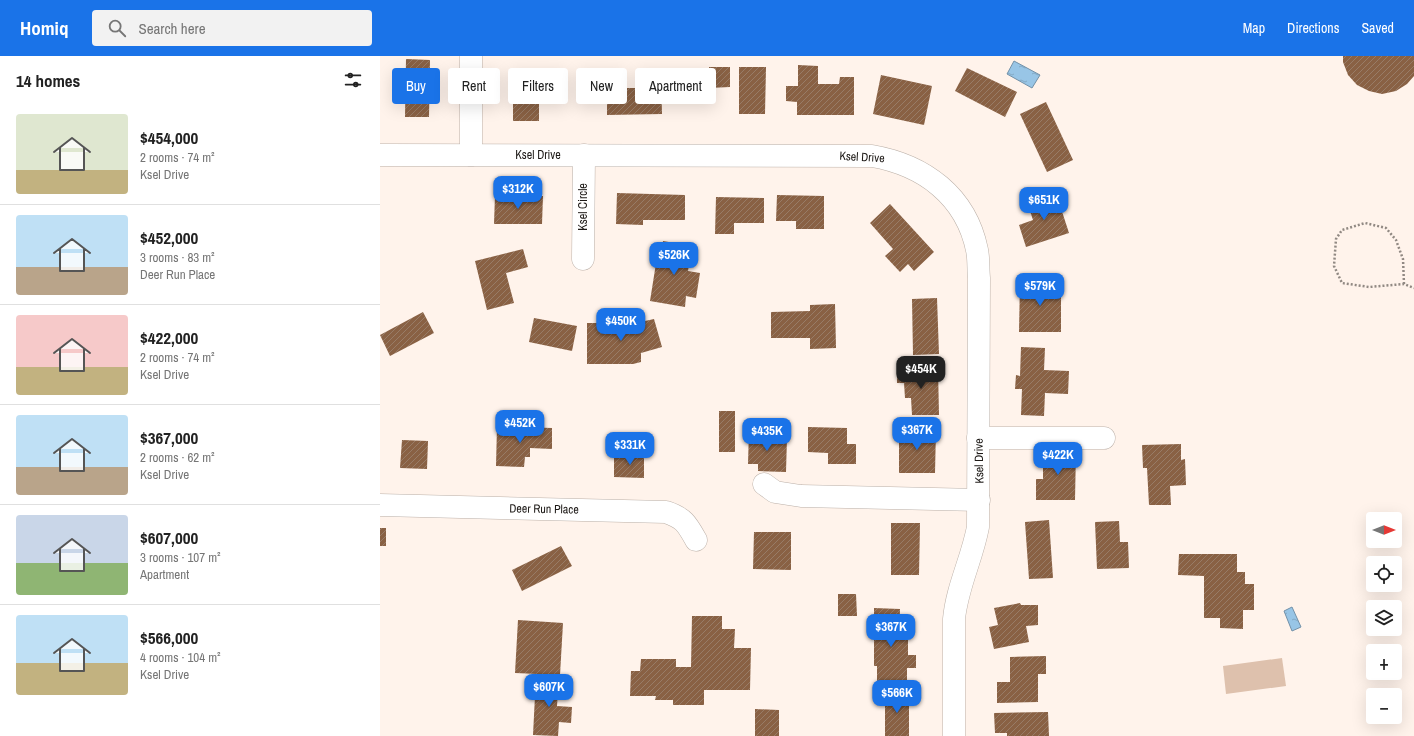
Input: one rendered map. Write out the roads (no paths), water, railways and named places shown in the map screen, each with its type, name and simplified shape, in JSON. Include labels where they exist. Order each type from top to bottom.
[{"type":"street","points":[[470,155],[471,56]]},
{"type":"street","name":"Ksel Drive","points":[[380,155],[872,156],[894,160],[919,170],[939,184],[958,206],[969,226],[977,250],[979,278],[978,527],[973,549],[956,600],[954,619],[954,736]]},
{"type":"street","name":"Ksel Circle","points":[[583,259],[584,155]]},
{"type":"street","points":[[978,438],[1104,438]]},
{"type":"street","points":[[764,484],[775,492],[801,496],[979,500]]},
{"type":"street","name":"Deer Run Place","points":[[380,505],[666,512],[680,517],[688,526],[696,540]]},
{"type":"water","points":[[1014,61],[1040,75],[1032,88],[1007,74]]},
{"type":"water","points":[[1292,607],[1301,627],[1292,631],[1284,611]]}]
